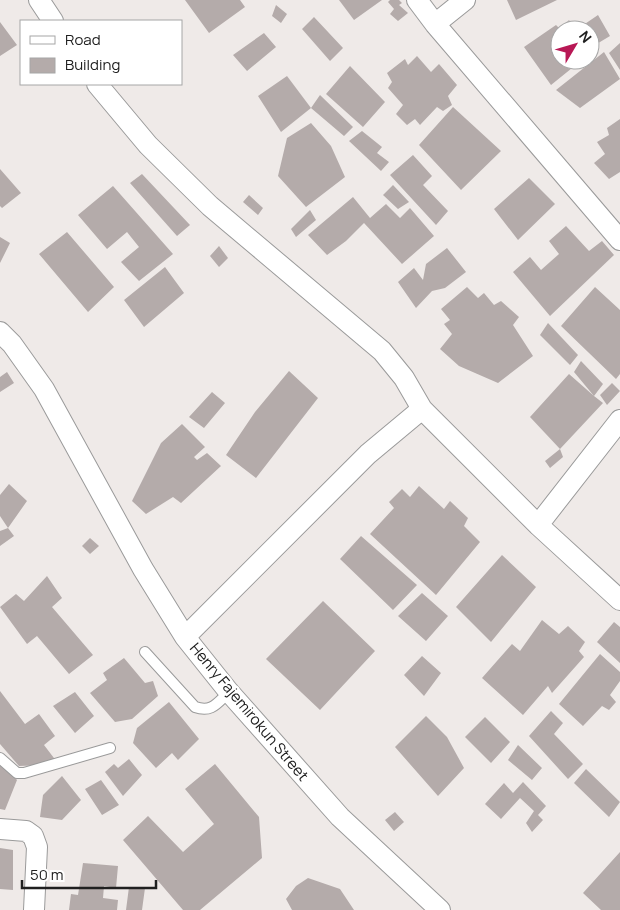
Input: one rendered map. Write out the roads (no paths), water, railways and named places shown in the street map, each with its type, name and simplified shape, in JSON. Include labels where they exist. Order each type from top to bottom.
[{"type":"street","points":[[39,0],[52,20]]},
{"type":"street","points":[[417,0],[435,24],[620,240]]},
{"type":"street","points":[[435,24],[465,0]]},
{"type":"street","points":[[98,85],[148,145],[210,206],[382,350],[404,378],[422,409],[538,525],[620,600]]},
{"type":"street","name":"Henry Fajemirokun Street","points":[[0,332],[12,344],[44,388],[143,569],[185,637],[228,692],[340,817],[440,910]]},
{"type":"street","points":[[185,637],[368,454],[422,409]]},
{"type":"street","points":[[538,525],[620,420]]},
{"type":"street","points":[[0,829],[26,831],[33,836],[37,847],[34,910]]},
{"type":"lane","points":[[146,652],[195,708],[210,709],[228,692]]},
{"type":"lane","points":[[0,758],[16,773],[24,773],[110,748]]}]
